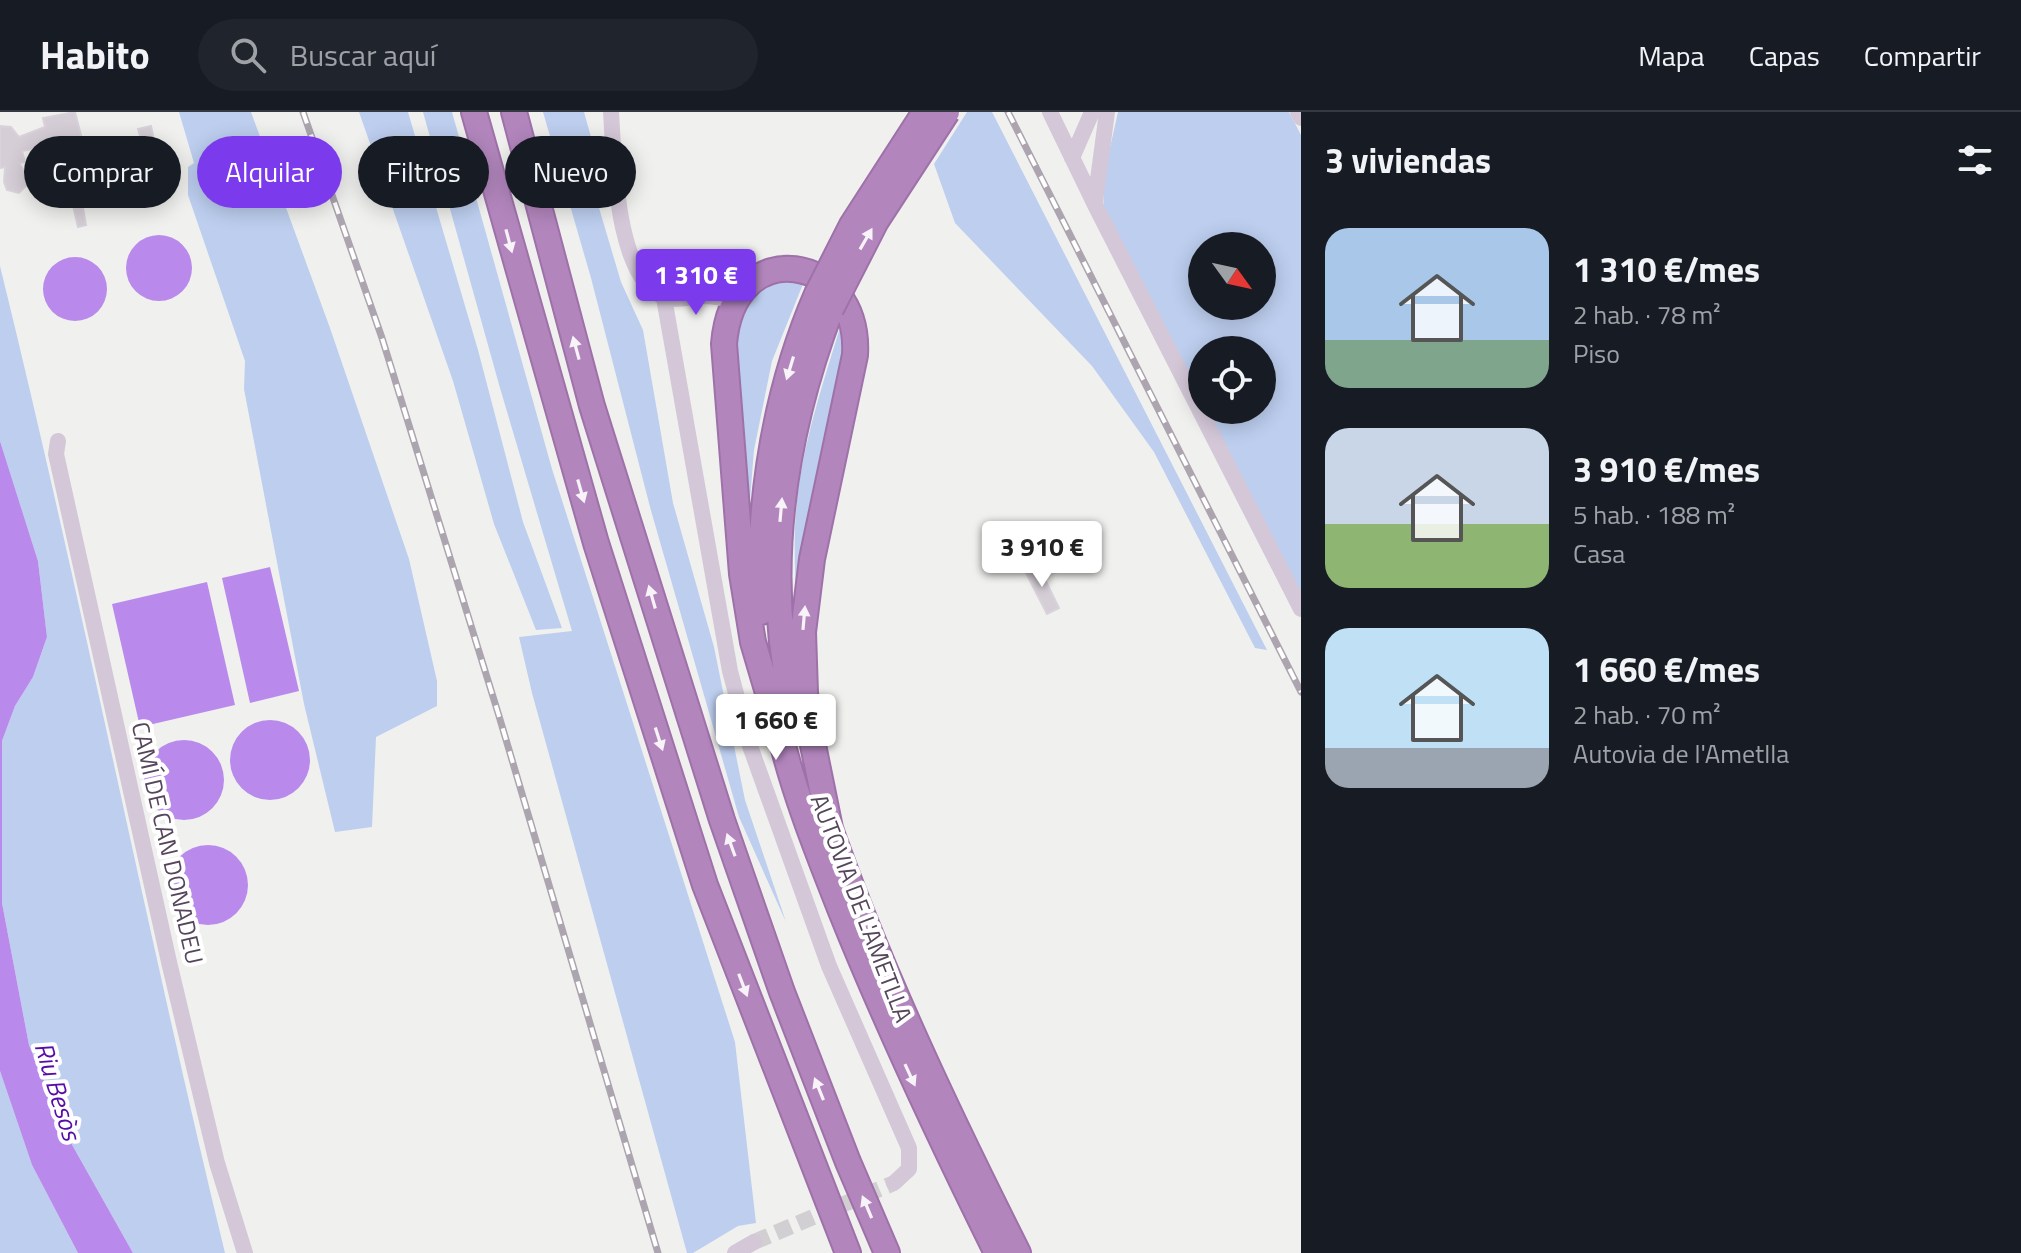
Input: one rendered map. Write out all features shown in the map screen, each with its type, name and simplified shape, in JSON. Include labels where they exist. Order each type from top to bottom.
[{"type":"highway","points":[[474,112],[596,543],[705,885],[848,1253]]},
{"type":"highway","points":[[514,112],[592,406],[722,820],[794,1022],[887,1253]]},
{"type":"highway","points":[[779,730],[761,612],[762,514],[776,419],[789,372],[824,302],[858,216],[925,112]]},
{"type":"highway","points":[[824,302],[947,112]]},
{"type":"highway","points":[[831,833],[812,740],[803,666],[803,632],[812,559],[855,355],[854,328],[847,309],[835,291],[818,277],[796,269],[774,270],[754,279],[734,300],[725,326],[723,359],[742,574],[753,642],[812,836],[927,1112],[997,1253]]},
{"type":"highway","name":"AUTOVIA DE L'AMETLLA","points":[[824,302],[790,445],[783,493],[778,574],[787,681],[810,773],[872,940],[923,1059],[1018,1253]]},
{"type":"street","points":[[611,112],[622,230],[638,272],[664,298],[734,686],[750,746],[824,952],[909,1148],[909,1169],[894,1183]]},
{"type":"street","points":[[1050,112],[1062,121],[1074,122],[1084,119],[1091,112]]},
{"type":"street","points":[[1050,112],[1301,609]]},
{"type":"street","points":[[1072,159],[1091,112]]},
{"type":"street","points":[[1096,207],[1095,190],[1107,112]]},
{"type":"street","points":[[1298,112],[1301,118]]},
{"type":"street","points":[[1072,159],[1080,163],[1089,160],[1103,136]]},
{"type":"street","points":[[664,298],[678,300],[703,296],[734,300]]},
{"type":"street","name":"CAMÍ DE CAN DONADEU","points":[[58,441],[56,454],[169,962],[217,1163],[245,1253]]},
{"type":"street","points":[[735,1253],[754,1242]]},
{"type":"shaded area","points":[[179,112],[251,112],[260,136],[197,136],[197,208],[286,208],[409,559],[437,681],[437,706],[376,737],[372,827],[335,832],[304,704],[244,389],[245,361],[188,195],[188,167],[194,163]]},
{"type":"shaded area","points":[[359,112],[408,112],[415,136],[367,136]]},
{"type":"shaded area","points":[[423,112],[452,112],[459,136],[430,136]]},
{"type":"shaded area","points":[[543,112],[584,112],[591,136],[550,136]]},
{"type":"shaded area","points":[[967,112],[992,112],[1267,650],[1255,648],[1154,452],[1092,366],[955,223],[934,164]]},
{"type":"shaded area","points":[[1118,112],[1289,112],[1301,135],[1301,594],[1213,424],[1276,424],[1276,336],[1188,336],[1188,376],[1103,211],[1105,170]]},
{"type":"shaded area","points":[[393,208],[436,208],[478,350],[523,522],[562,628],[536,630],[494,524],[453,381]]},
{"type":"shaded area","points":[[450,208],[479,208],[552,469],[735,1042],[756,1223],[738,1226],[693,1253],[687,1253],[519,637],[572,631]]},
{"type":"shaded area","points":[[571,208],[599,208],[621,282],[643,330],[673,503],[714,647],[745,800],[786,922],[739,817],[650,507]]},
{"type":"shaded area","points":[[159,235],[182,245],[192,268],[182,291],[159,301],[136,291],[126,268],[136,245]]},
{"type":"shaded area","points":[[69,257],[81,257],[98,266],[105,277],[105,301],[98,312],[81,321],[69,321],[57,316],[48,307],[43,295],[43,283],[48,271],[57,262]]},
{"type":"shaded area","points":[[0,266],[225,1253],[133,1253],[66,1134],[29,1045],[2,903],[2,741],[15,706],[33,677],[47,637],[38,561],[0,441]]},
{"type":"shaded area","points":[[776,279],[803,284],[772,361],[754,450],[747,537],[736,340],[748,304]]},
{"type":"shaded area","points":[[842,321],[843,354],[837,405],[796,617],[795,538],[799,488],[814,416]]},
{"type":"shaded area","points":[[0,441],[38,561],[47,637],[33,677],[15,706],[2,741],[2,903],[29,1045],[66,1134],[133,1253],[78,1253],[32,1165],[0,1071]]},
{"type":"shaded area","points":[[270,567],[299,691],[250,703],[222,578]]},
{"type":"shaded area","points":[[207,582],[235,705],[140,727],[112,604]]},
{"type":"shaded area","points":[[270,720],[285,723],[298,732],[307,745],[310,760],[307,775],[298,788],[285,797],[270,800],[255,797],[242,788],[233,775],[230,760],[233,745],[242,732],[255,723]]},
{"type":"shaded area","points":[[184,740],[199,743],[212,752],[221,765],[224,780],[221,795],[212,808],[199,817],[184,820],[169,817],[156,808],[147,795],[144,780],[147,765],[156,752],[169,743]]},
{"type":"shaded area","points":[[208,845],[223,848],[236,857],[245,870],[248,885],[245,900],[236,913],[223,922],[208,925],[193,922],[180,913],[171,900],[168,885],[171,870],[180,857],[193,848]]},
{"type":"shaded area","points":[[0,1071],[32,1165],[78,1253],[0,1253]]},
{"type":"building","points":[[75,112],[81,136],[24,136],[24,162],[19,163],[24,171],[24,188],[19,193],[7,190],[5,167],[0,168],[0,126],[11,127],[19,137],[45,127],[43,118]]},
{"type":"building","points":[[151,126],[153,136],[140,136],[138,129]]},
{"type":"building","points":[[74,208],[83,208],[86,225],[78,227]]},
{"type":"building","points":[[1037,563],[1059,608],[1047,614],[1025,571]]},
{"type":"tunnel","points":[[754,1242],[894,1183]]},
{"type":"railway","points":[[303,112],[382,338],[499,716],[658,1253]]},
{"type":"railway","points":[[1008,112],[1301,692]]},
{"type":"water label","name":"Riu Besòs","points":[[58,1091]]}]
